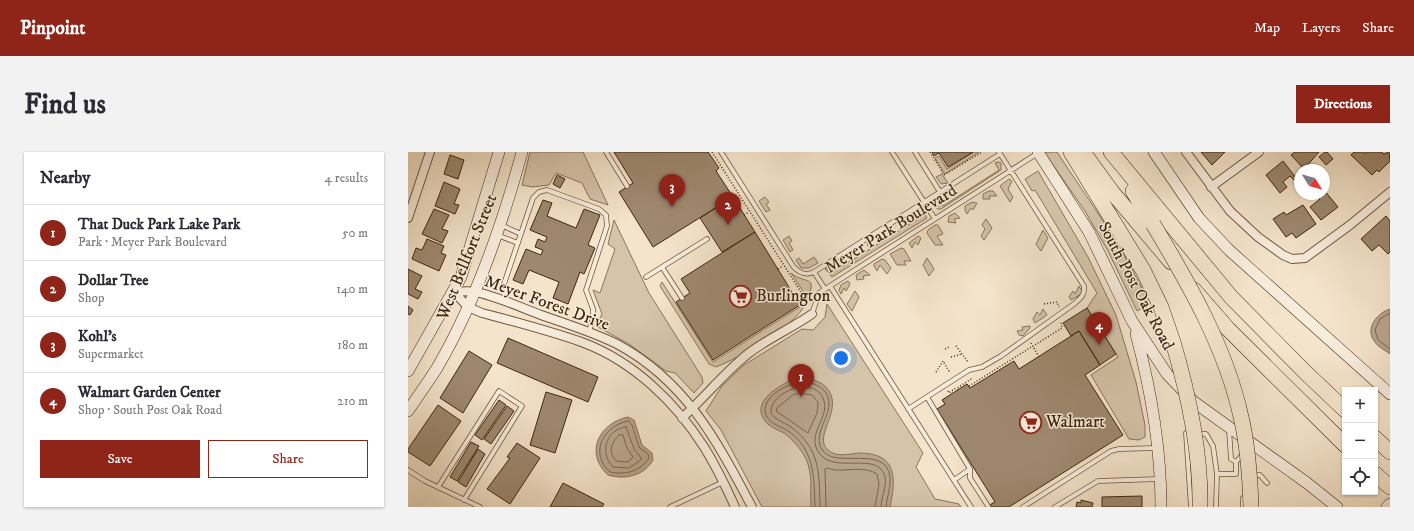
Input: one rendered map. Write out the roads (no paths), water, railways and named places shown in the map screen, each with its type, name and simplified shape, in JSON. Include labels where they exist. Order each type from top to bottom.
[{"type":"highway","points":[[1071,152],[1143,270],[1161,307],[1174,342],[1188,395],[1194,427],[1198,455],[1200,507]]},
{"type":"highway","points":[[1083,152],[1141,226],[1228,329],[1342,442]]},
{"type":"highway","points":[[1110,152],[1197,301],[1230,379],[1241,416],[1247,449],[1251,507]]},
{"type":"highway","points":[[1110,152],[1232,297],[1305,372],[1342,407]]},
{"type":"highway","points":[[1378,441],[1390,452]]},
{"type":"highway","points":[[1378,477],[1390,487]]},
{"type":"main road","name":"West Bellfort Street","points":[[408,371],[454,292],[463,270],[499,152]]},
{"type":"main road","name":"West Bellfort Street","points":[[408,411],[437,367],[475,292],[498,230],[522,152]]},
{"type":"main road","name":"South Post Oak Road","points":[[1038,152],[1089,232],[1132,321],[1167,374],[1194,402],[1254,444],[1337,507]]},
{"type":"main road","points":[[1154,152],[1200,218],[1229,250],[1389,392]]},
{"type":"main road","points":[[1132,321],[1151,403],[1158,448],[1161,507]]},
{"type":"main road","points":[[1387,507],[1390,504]]},
{"type":"street","points":[[408,218],[430,152]]},
{"type":"street","points":[[1186,152],[1230,211],[1258,237],[1283,255],[1292,259],[1304,258],[1350,225],[1390,192]]},
{"type":"street","points":[[1211,187],[1259,152]]},
{"type":"street","name":"Meyer Forest Drive","points":[[454,292],[475,292],[589,332],[617,344],[653,368],[694,408],[717,442],[752,507]]},
{"type":"street","name":"Meyer Forest Drive","points":[[454,292],[468,307],[482,313],[584,343],[623,363],[640,376],[673,406],[705,448],[735,507]]},
{"type":"street","name":"Meyer Park Boulevard","points":[[682,418],[751,352],[796,326],[812,314]]},
{"type":"street","points":[[584,343],[589,332]]},
{"type":"street","points":[[723,482],[736,476]]},
{"type":"lane","points":[[606,152],[627,186]]},
{"type":"lane","points":[[721,152],[793,266],[803,274],[808,275],[999,153],[1084,286],[1085,292],[1082,298],[1001,356],[982,366],[969,370],[908,409]]},
{"type":"lane","points":[[892,152],[935,219]]},
{"type":"lane","points":[[915,152],[940,192]]},
{"type":"lane","name":"Meyer Park Boulevard","points":[[812,314],[818,293],[1038,152]]},
{"type":"lane","points":[[503,287],[534,198],[543,190],[604,211],[608,220],[608,226],[586,290],[593,309],[593,317],[589,332]]},
{"type":"lane","points":[[498,230],[521,234]]},
{"type":"lane","points":[[498,230],[518,243]]},
{"type":"lane","points":[[646,277],[707,239]]},
{"type":"lane","points":[[662,267],[682,298]]},
{"type":"lane","points":[[814,272],[825,289]]},
{"type":"lane","points":[[830,286],[971,507]]},
{"type":"lane","points":[[438,487],[499,391],[522,406],[464,500]]},
{"type":"lane","points":[[926,397],[970,469],[970,478],[988,506]]},
{"type":"lane","points":[[1217,474],[1238,474],[1236,462],[1231,459],[1228,426]]},
{"type":"lane","points":[[1191,507],[1186,434],[1206,434],[1213,446],[1217,474],[1216,507]]},
{"type":"lane","points":[[1236,462],[1241,458],[1244,451],[1254,444]]},
{"type":"lane","points":[[1022,507],[1111,451],[1119,449],[1158,448]]},
{"type":"lane","points":[[954,480],[970,469]]},
{"type":"lane","points":[[408,470],[438,487],[480,507]]},
{"type":"lane","points":[[1244,481],[1245,474],[1260,475],[1267,483]]},
{"type":"lane","points":[[1055,507],[1098,481],[1160,479]]},
{"type":"lane","points":[[670,507],[723,482]]},
{"type":"lane","points":[[1243,507],[1244,494]]},
{"type":"water","points":[[1390,309],[1390,354],[1376,344],[1372,337],[1371,327],[1381,314]]},
{"type":"water","points":[[797,378],[815,380],[823,384],[829,391],[832,399],[832,407],[824,437],[824,444],[827,449],[834,454],[872,454],[888,463],[893,478],[890,507],[811,507],[810,477],[806,459],[794,442],[784,433],[766,422],[762,415],[761,408],[764,401],[775,389]]},
{"type":"water","points":[[628,417],[634,420],[642,445],[652,453],[653,460],[645,470],[634,475],[621,477],[608,475],[597,458],[596,449],[598,440],[609,426],[618,420]]},
{"type":"place","name":"Kohl's","points":[[672,207]]},
{"type":"place","name":"Dollar Tree","points":[[728,225]]},
{"type":"place","name":"Burlington","points":[[740,296]]},
{"type":"place","name":"Walmart Garden Center","points":[[1099,345]]},
{"type":"place","name":"That Duck Park Lake Park","points":[[801,397]]},
{"type":"place","name":"Walmart","points":[[1030,422]]}]
